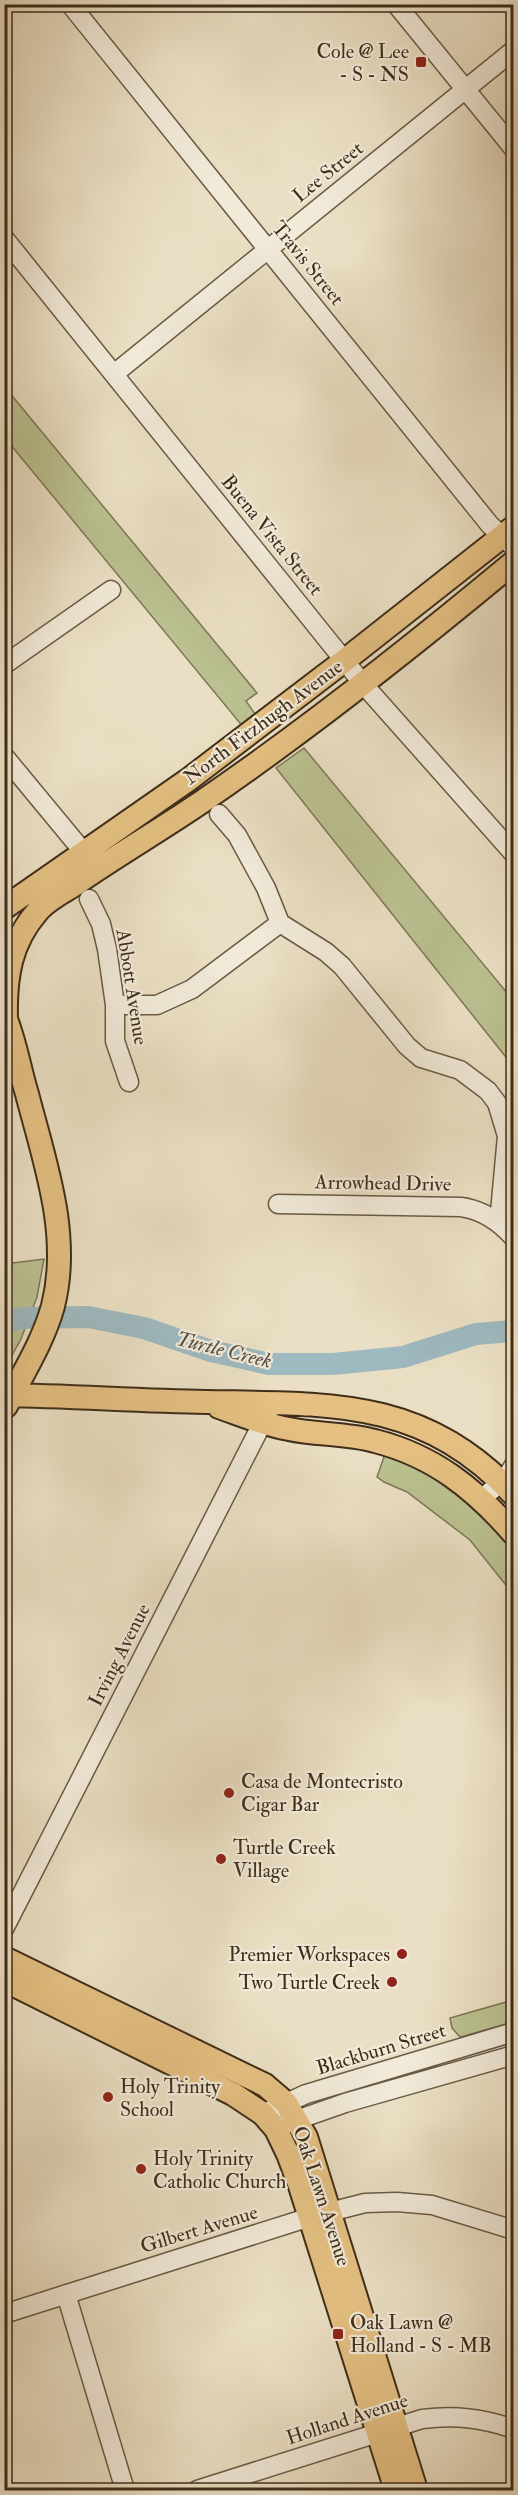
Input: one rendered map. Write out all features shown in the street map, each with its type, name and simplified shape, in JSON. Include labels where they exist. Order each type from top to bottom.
[{"type":"main road","name":"North Fitzhugh Avenue","points":[[5,1016],[5,989],[15,946],[38,910],[89,861],[188,780],[510,537]]},
{"type":"main road","name":"North Fitzhugh Avenue","points":[[4,908],[89,861],[211,808],[513,562]]},
{"type":"main road","points":[[188,780],[211,808]]},
{"type":"main road","points":[[5,1016],[54,1201],[59,1234],[58,1276],[50,1316],[10,1395],[206,1402],[274,1402],[360,1409],[384,1414],[418,1426],[442,1438],[509,1480]]},
{"type":"main road","points":[[206,1402],[263,1423],[291,1430],[347,1435],[407,1451],[455,1477],[482,1499],[513,1534]]},
{"type":"main road","points":[[376,1441],[384,1414]]},
{"type":"main road","name":"Oak Lawn Avenue","points":[[4,1958],[134,2033],[226,2090],[269,2121],[320,2215]]},
{"type":"main road","name":"Oak Lawn Avenue","points":[[4,1980],[265,2085],[291,2110],[306,2137],[320,2215],[387,2430],[416,2490]]},
{"type":"main road","name":"Oak Lawn Avenue","points":[[387,2430],[396,2490]]},
{"type":"street","name":"Travis Street","points":[[70,4],[490,525],[510,537]]},
{"type":"street","points":[[396,4],[513,149]]},
{"type":"street","name":"Lee Street","points":[[114,374],[513,50]]},
{"type":"street","name":"Buena Vista Street","points":[[4,238],[344,661],[513,854]]},
{"type":"street","points":[[4,665],[111,590]]},
{"type":"street","points":[[4,756],[89,861]]},
{"type":"street","points":[[211,808],[237,836],[266,888],[280,923],[326,952],[342,966],[407,1046],[421,1058],[460,1070],[489,1091],[497,1103],[507,1136],[503,1184],[486,1215]]},
{"type":"street","name":"Abbott Avenue","points":[[89,899],[100,924],[107,949],[115,1005],[115,1041],[129,1082]]},
{"type":"street","points":[[115,1005],[158,1005],[192,989],[280,923]]},
{"type":"street","points":[[486,1215],[491,1200],[503,1184]]},
{"type":"street","name":"Arrowhead Drive","points":[[278,1204],[486,1215]]},
{"type":"street","points":[[486,1215],[513,1238]]},
{"type":"street","name":"Irving Avenue","points":[[4,1929],[274,1402]]},
{"type":"street","points":[[482,1499],[509,1480]]},
{"type":"street","name":"Blackburn Street","points":[[291,2110],[306,2094],[513,2032]]},
{"type":"street","points":[[445,2053],[450,2073]]},
{"type":"street","name":"Blackburn Street","points":[[269,2121],[291,2110],[450,2073],[513,2055]]},
{"type":"street","name":"Gilbert Avenue","points":[[4,2314],[320,2215],[382,2202],[417,2203],[452,2210],[513,2230]]},
{"type":"street","points":[[66,2294],[126,2490]]},
{"type":"street","name":"Holland Avenue","points":[[197,2490],[422,2419],[455,2416],[490,2421],[513,2429]]},
{"type":"green space","points":[[4,386],[257,693],[246,701],[257,717],[244,728],[5,438]]},
{"type":"green space","points":[[304,748],[513,1000],[513,1066],[276,768]]},
{"type":"green space","points":[[44,1259],[37,1297],[21,1339],[5,1368],[5,1264]]},
{"type":"green space","points":[[385,1454],[439,1481],[475,1506],[490,1521],[513,1552],[515,1567],[513,1594],[470,1540],[407,1492],[377,1477]]},
{"type":"green space","points":[[513,2000],[513,2022],[460,2037],[452,2028],[450,2018]]},
{"type":"waterway","name":"Turtle Creek","points":[[4,1321],[25,1318],[88,1317],[144,1328],[211,1351],[269,1364],[333,1364],[403,1357],[476,1334],[514,1331]]},
{"type":"place","name":"Cole @ Lee - S - NS","points":[[421,62]]},
{"type":"place","name":"Casa de Montecristo Cigar Bar","points":[[229,1793]]},
{"type":"place","name":"Turtle Creek Village","points":[[221,1859]]},
{"type":"place","name":"Premier Workspaces","points":[[402,1954]]},
{"type":"place","name":"Two Turtle Creek","points":[[392,1982]]},
{"type":"place","name":"Holy Trinity School","points":[[108,2097]]},
{"type":"place","name":"Holy Trinity Catholic Church","points":[[141,2169]]},
{"type":"place","name":"Oak Lawn @ Holland - S - MB","points":[[338,2334]]}]
